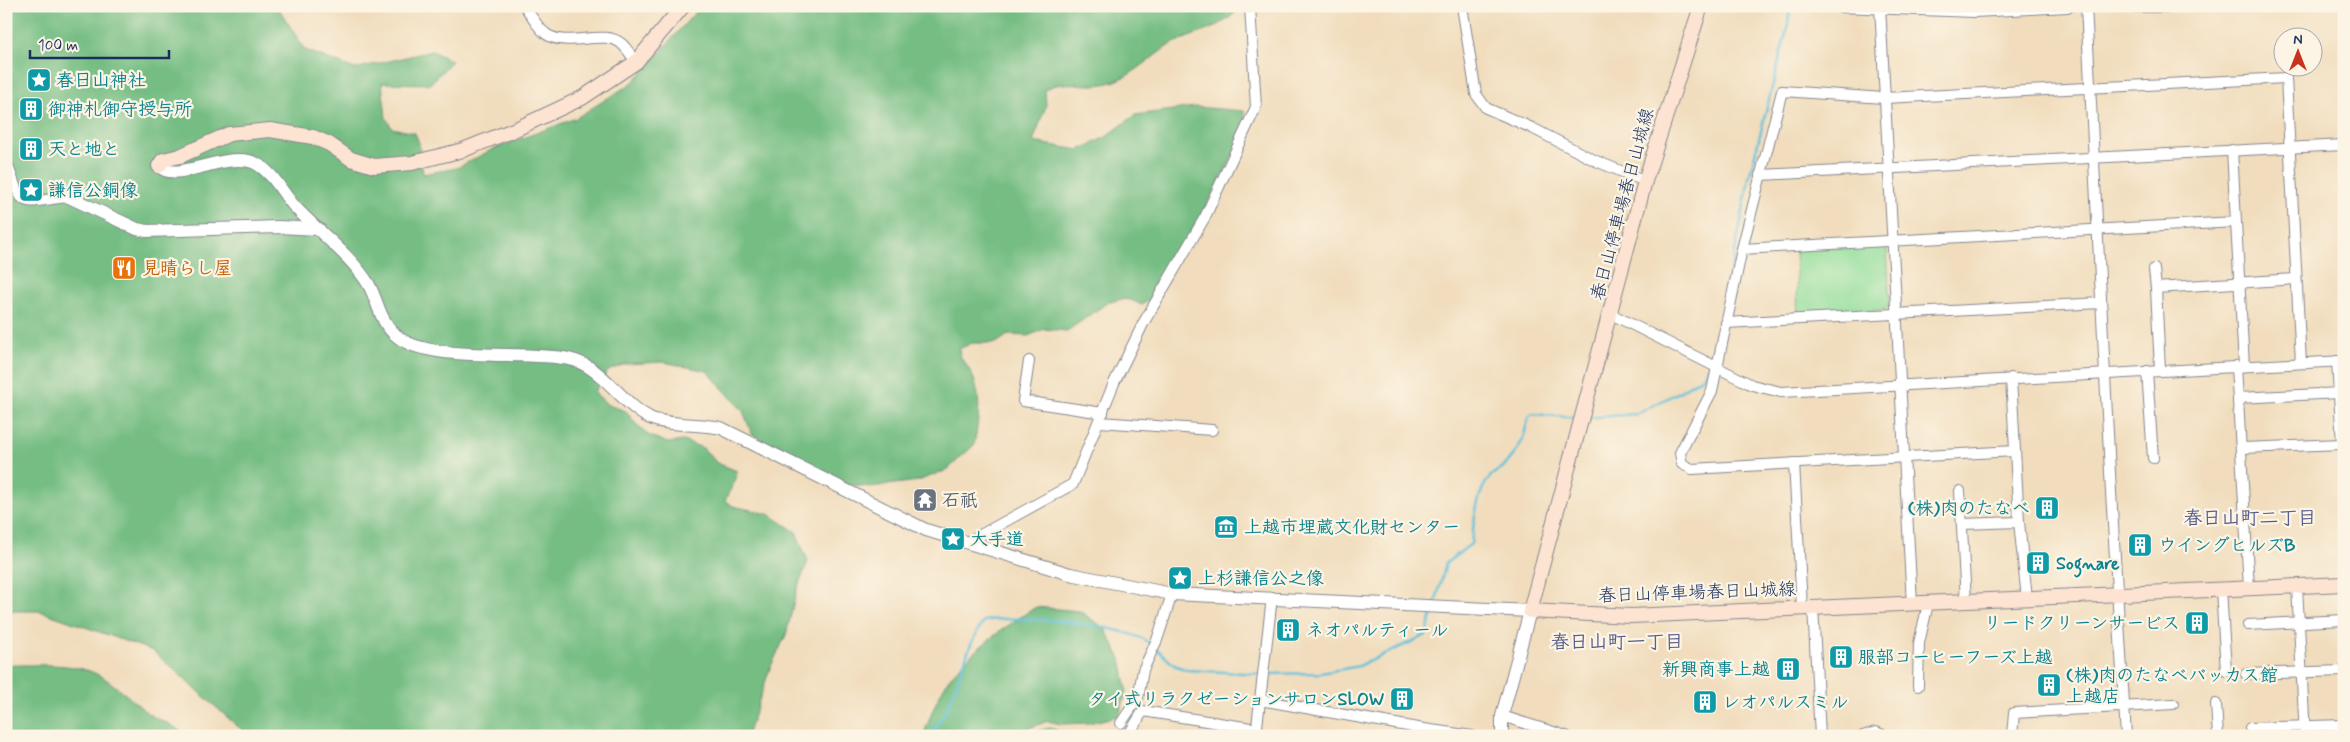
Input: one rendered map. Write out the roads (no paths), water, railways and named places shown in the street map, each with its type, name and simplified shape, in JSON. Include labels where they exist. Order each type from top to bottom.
[{"type":"main road","points":[[159,166],[163,160],[180,156],[229,134],[270,130],[313,137],[363,164],[374,166],[412,163],[463,150],[516,129],[582,98],[636,62],[683,6]]},
{"type":"main road","name":"春日山停車場春日山城線","points":[[1702,6],[1645,181],[1611,314],[1530,611],[1631,616],[2344,584]]},
{"type":"street","points":[[525,6],[539,28],[548,36],[560,40],[610,39],[621,43],[636,62]]},
{"type":"street","points":[[966,543],[1073,484],[1114,384],[1144,322],[1206,217],[1256,107],[1250,6]]},
{"type":"street","points":[[1462,6],[1476,94],[1486,108],[1532,128],[1596,161],[1645,181]]},
{"type":"street","points":[[1840,6],[1974,12],[2067,6]]},
{"type":"street","points":[[2086,6],[2126,736]]},
{"type":"street","points":[[2122,6],[2170,6]]},
{"type":"street","points":[[1880,8],[1912,604]]},
{"type":"street","points":[[2015,451],[1692,469],[1682,464],[1680,453],[1712,391],[1742,248],[1782,91],[1884,98],[2286,78],[2301,363]]},
{"type":"street","points":[[1760,175],[2344,144]]},
{"type":"street","points":[[2232,150],[2240,282],[2238,398],[2249,588]]},
{"type":"street","points":[[159,166],[168,172],[233,158],[244,158],[269,172],[293,205],[319,229],[365,280],[384,322],[398,338],[416,347],[474,354],[570,359],[592,369],[639,412],[652,420],[703,424],[721,428],[926,530],[966,543],[1070,574],[1172,594],[1272,597],[1530,611],[1502,716],[1502,736]]},
{"type":"street","points":[[6,160],[17,194],[24,200],[32,203],[69,197],[137,229],[146,231],[278,227],[319,229]]},
{"type":"street","points":[[1742,248],[2236,222]]},
{"type":"street","points":[[2154,269],[2160,370]]},
{"type":"street","points":[[2156,288],[2296,280]]},
{"type":"street","points":[[1726,323],[2102,303]]},
{"type":"street","points":[[1611,314],[1752,385],[1781,392],[2340,361],[2342,444],[2242,448]]},
{"type":"street","points":[[1029,361],[1022,401],[1101,417],[1212,430]]},
{"type":"street","points":[[2147,371],[2153,458]]},
{"type":"street","points":[[2011,378],[2019,522],[2027,599]]},
{"type":"street","points":[[2238,398],[2340,393]]},
{"type":"street","points":[[1794,463],[1820,736]]},
{"type":"street","points":[[1960,491],[1966,602]]},
{"type":"street","points":[[1962,524],[2019,522]]},
{"type":"street","points":[[2298,587],[2305,732]]},
{"type":"street","points":[[2221,589],[2226,670]]},
{"type":"street","points":[[1121,723],[1138,698],[1142,670],[1158,640],[1172,594]]},
{"type":"street","points":[[1128,736],[1142,711],[1257,732],[1272,597]]},
{"type":"street","points":[[1918,686],[1919,643],[1928,604]]},
{"type":"street","points":[[2248,625],[2344,620]]},
{"type":"street","points":[[2246,674],[2344,671]]},
{"type":"street","points":[[1260,700],[1424,733],[1472,736]]},
{"type":"street","points":[[2012,736],[2014,713],[2173,704]]},
{"type":"street","points":[[2216,704],[2218,736]]},
{"type":"street","points":[[1502,716],[1566,736]]},
{"type":"street","points":[[2250,728],[2305,732],[2344,725]]},
{"type":"street","points":[[1863,736],[1876,732],[1885,736]]},
{"type":"waterway","points":[[1725,305],[1749,178],[1788,25],[1790,6]]},
{"type":"waterway","points":[[1710,360],[1721,323]]},
{"type":"waterway","points":[[1586,418],[1637,414],[1679,392],[1704,376],[1708,366]]},
{"type":"waterway","points":[[1435,604],[1446,563],[1471,544],[1476,509],[1485,484],[1491,476],[1508,462],[1516,451],[1523,439],[1528,417],[1533,414],[1578,418]]},
{"type":"waterway","points":[[1266,674],[1321,673],[1359,666],[1426,635],[1433,611]]},
{"type":"waterway","points":[[928,736],[939,723],[947,709],[969,649],[984,621],[1020,619],[1071,622],[1121,631],[1152,645]]},
{"type":"waterway","points":[[1156,648],[1174,665],[1187,670],[1261,674]]},
{"type":"place","name":"春日山神社","points":[[39,80]]},
{"type":"place","name":"御神札御守授与所","points":[[31,109]]},
{"type":"place","name":"天と地と","points":[[31,149]]},
{"type":"place","name":"謙信公銅像","points":[[31,190]]},
{"type":"place","name":"見晴らし屋","points":[[124,268]]},
{"type":"place","name":"石祇","points":[[925,500]]},
{"type":"place","name":"(株)肉のたなべ","points":[[2047,508]]},
{"type":"place","name":"上越市埋蔵文化財センター","points":[[1226,527]]},
{"type":"place","name":"大手道","points":[[953,539]]},
{"type":"place","name":"ウイングヒルズB","points":[[2140,545]]},
{"type":"place","name":"Sognare","points":[[2038,563]]},
{"type":"place","name":"上杉謙信公之像","points":[[1180,578]]},
{"type":"place","name":"リードクリーンサービス","points":[[2197,623]]},
{"type":"place","name":"ネオパルティール","points":[[1288,630]]},
{"type":"place","name":"服部コーヒーフーズ上越","points":[[1841,657]]},
{"type":"place","name":"新興商事上越","points":[[1788,669]]},
{"type":"place","name":"(株)肉のたなべバッカス館 上越店","points":[[2049,685]]},
{"type":"place","name":"タイ式リラクゼーションサロンSLOW","points":[[1402,699]]},
{"type":"place","name":"レオパルスミル","points":[[1705,702]]},
{"type":"district","name":"春日山町二丁目","points":[[2250,517]]},
{"type":"district","name":"春日山町一丁目","points":[[1617,641]]}]
